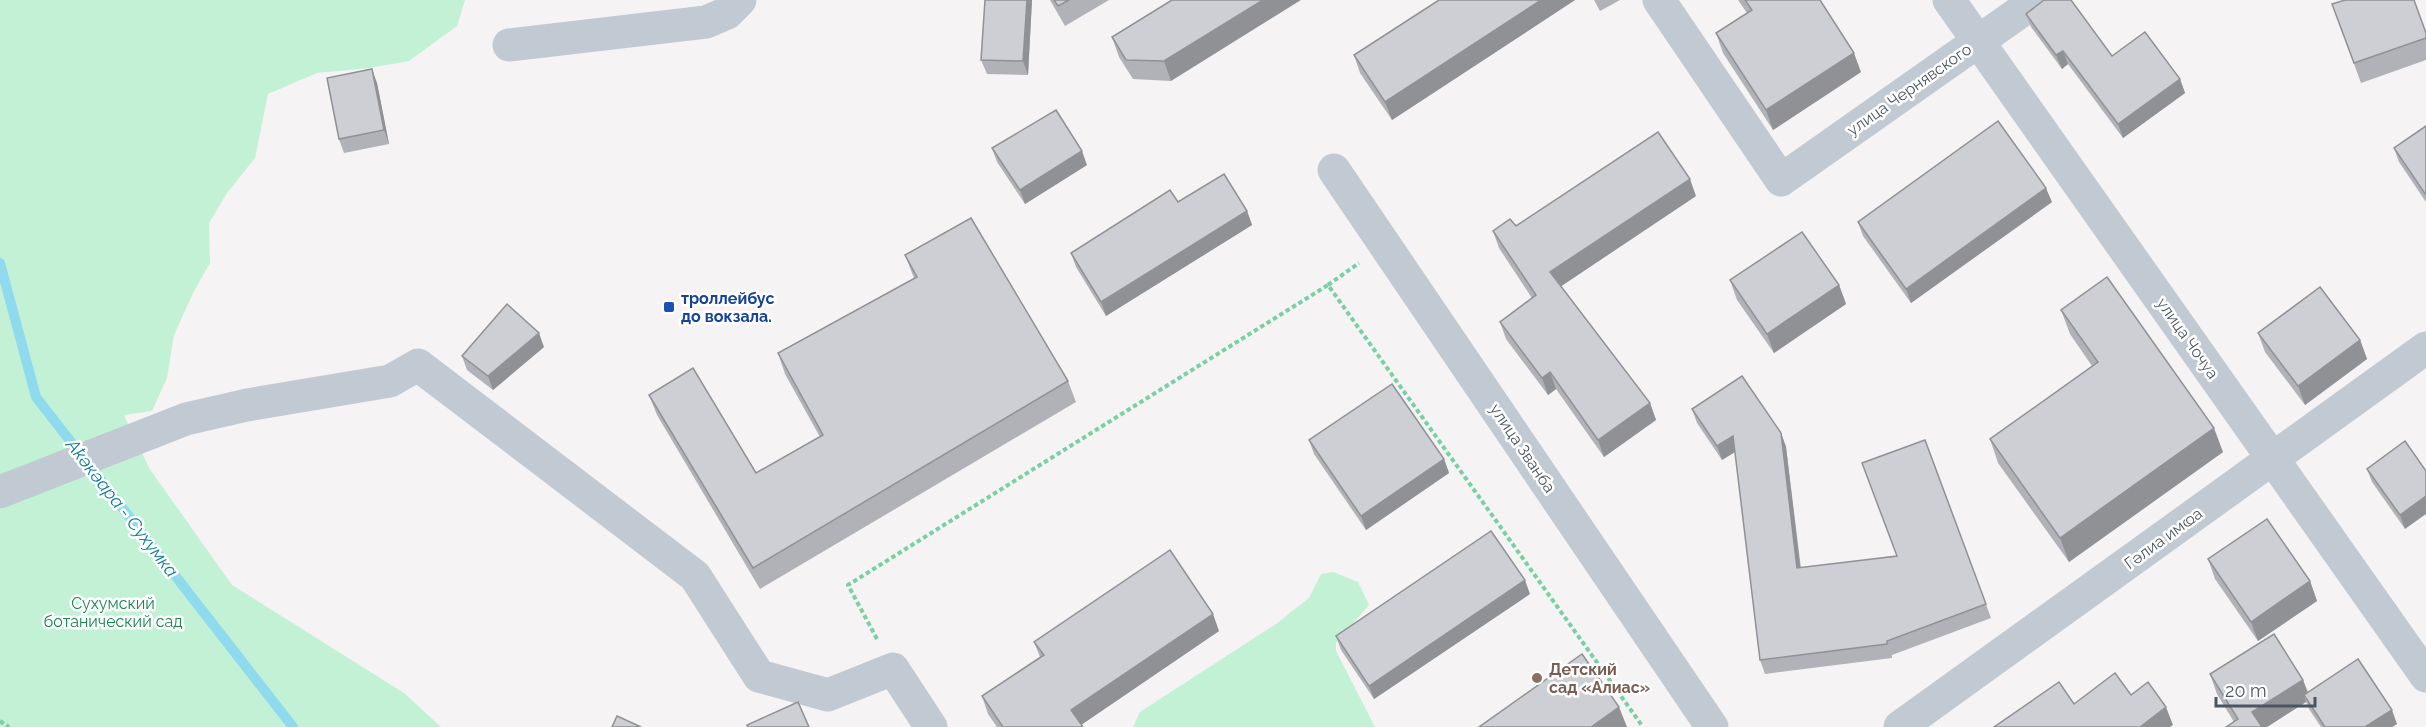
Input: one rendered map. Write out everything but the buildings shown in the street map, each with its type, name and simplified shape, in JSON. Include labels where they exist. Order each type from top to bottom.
[{"type":"street","points":[[509,45],[706,22],[727,13],[740,0]]},
{"type":"street","name":"улица Чернявского","points":[[1659,0],[1781,180],[2037,0]]},
{"type":"street","name":"улица Чочуа","points":[[1949,0],[2426,675]]},
{"type":"street","name":"улица Званба","points":[[1334,170],[1712,727]]},
{"type":"street","name":"Гәлиа имҩа","points":[[1900,727],[2426,348]]},
{"type":"street","points":[[0,492],[23,481],[186,419],[247,405],[390,381],[418,365],[695,576],[759,676],[828,695],[893,669],[931,727]]},
{"type":"path","points":[[893,669],[848,585],[1328,285],[1643,727]]},
{"type":"path","points":[[0,721],[9,727]]},
{"type":"green space","name":"Сухумский ботанический сад","points":[[0,0],[465,0],[457,26],[409,61],[317,73],[268,94],[255,158],[227,193],[209,223],[210,263],[174,335],[167,378],[152,411],[124,415],[149,468],[232,585],[404,693],[441,727],[0,727]]},
{"type":"green space","points":[[1333,572],[1358,582],[1369,605],[1336,643],[1336,651],[1375,727],[1133,727],[1140,712],[1276,624],[1309,598],[1321,574]]},
{"type":"waterway","name":"Аҟәкәара - Сухумка","points":[[0,263],[36,397],[293,727]]},
{"type":"place","name":"троллейбус до вокзала.","points":[[669,307]]},
{"type":"place","name":"Детский сад «Алиас»","points":[[1537,678]]}]
